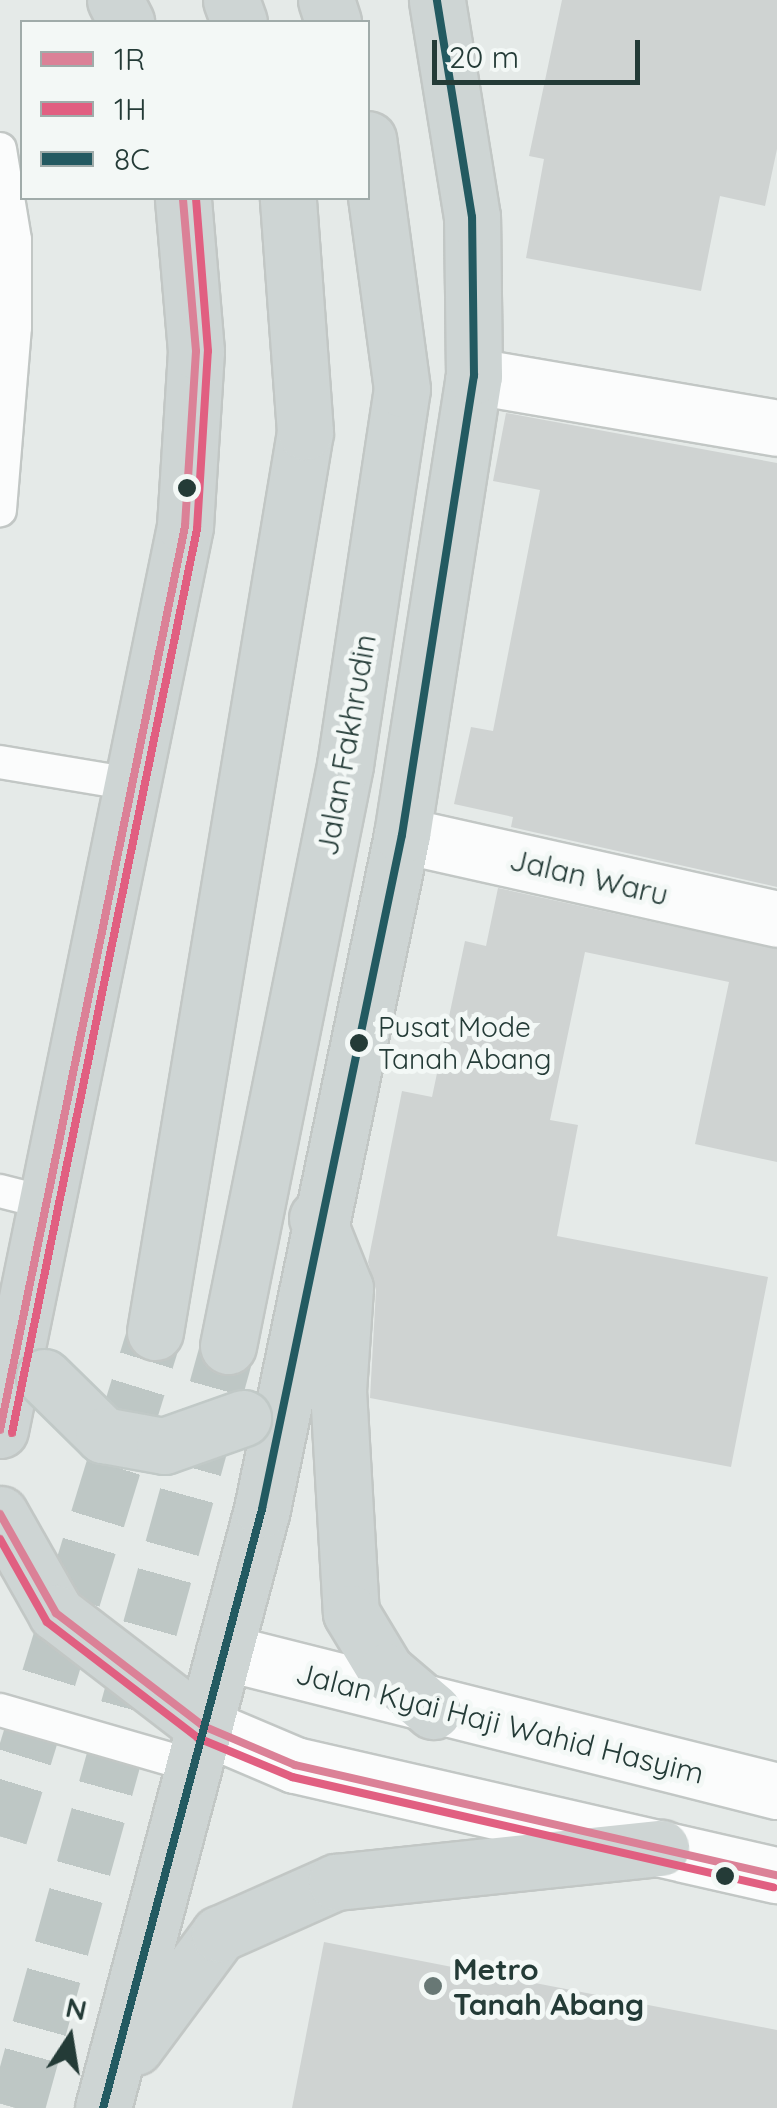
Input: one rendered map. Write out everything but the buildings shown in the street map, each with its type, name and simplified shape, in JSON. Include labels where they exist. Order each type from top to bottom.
[{"type":"main road","points":[[108,2097],[224,1652],[263,1408],[317,1218],[402,835],[474,376],[472,218],[437,0]]},
{"type":"main road","name":"Jalan Fakhrudin","points":[[228,1346],[346,764],[402,389],[370,154]]},
{"type":"main road","points":[[0,1430],[16,1328],[22,1196],[132,784],[186,511],[196,351],[183,200]]},
{"type":"main road","points":[[156,1332],[304,432],[288,200]]},
{"type":"main road","points":[[474,376],[777,428]]},
{"type":"main road","name":"Jalan Waru","points":[[402,835],[777,918]]},
{"type":"main road","points":[[317,1218],[344,1288],[338,1390],[351,1613],[386,1671],[433,1711]]},
{"type":"main road","points":[[16,1328],[44,1376],[103,1435],[164,1446],[263,1408]]},
{"type":"main road","points":[[0,1514],[56,1613],[197,1746],[295,1764],[777,1874]]},
{"type":"main road","name":"Jalan Kyai Haji Wahid Hasyim","points":[[224,1652],[433,1711],[777,1791]]},
{"type":"main road","points":[[108,2097],[162,2000],[219,1934],[277,1905],[414,1867],[661,1848]]},
{"type":"lane","points":[[0,149],[15,240],[0,510]]},
{"type":"lane","points":[[0,762],[132,784]]},
{"type":"lane","points":[[0,1710],[197,1746]]},
{"type":"tunnel","points":[[0,1836],[155,1332]]},
{"type":"tunnel","points":[[17,2108],[228,1346]]},
{"type":"transit line","name":"8C","points":[[103,2108],[262,1509],[402,835],[474,376],[472,217],[437,0]]},
{"type":"transit line","name":"1R","points":[[0,1430],[185,526],[196,351],[183,200]]},
{"type":"transit line","name":"1H","points":[[12,1433],[197,529],[208,351],[196,200]]},
{"type":"transit line","name":"1R","points":[[0,1514],[56,1613],[203,1726],[295,1765],[777,1875]]},
{"type":"transit line","name":"1H","points":[[0,1539],[47,1622],[198,1738],[292,1777],[774,1887]]},
{"type":"place","name":"Pusat Mode Tanah Abang","points":[[359,1043]]},
{"type":"place","name":"Metro Tanah Abang","points":[[433,1986]]}]
